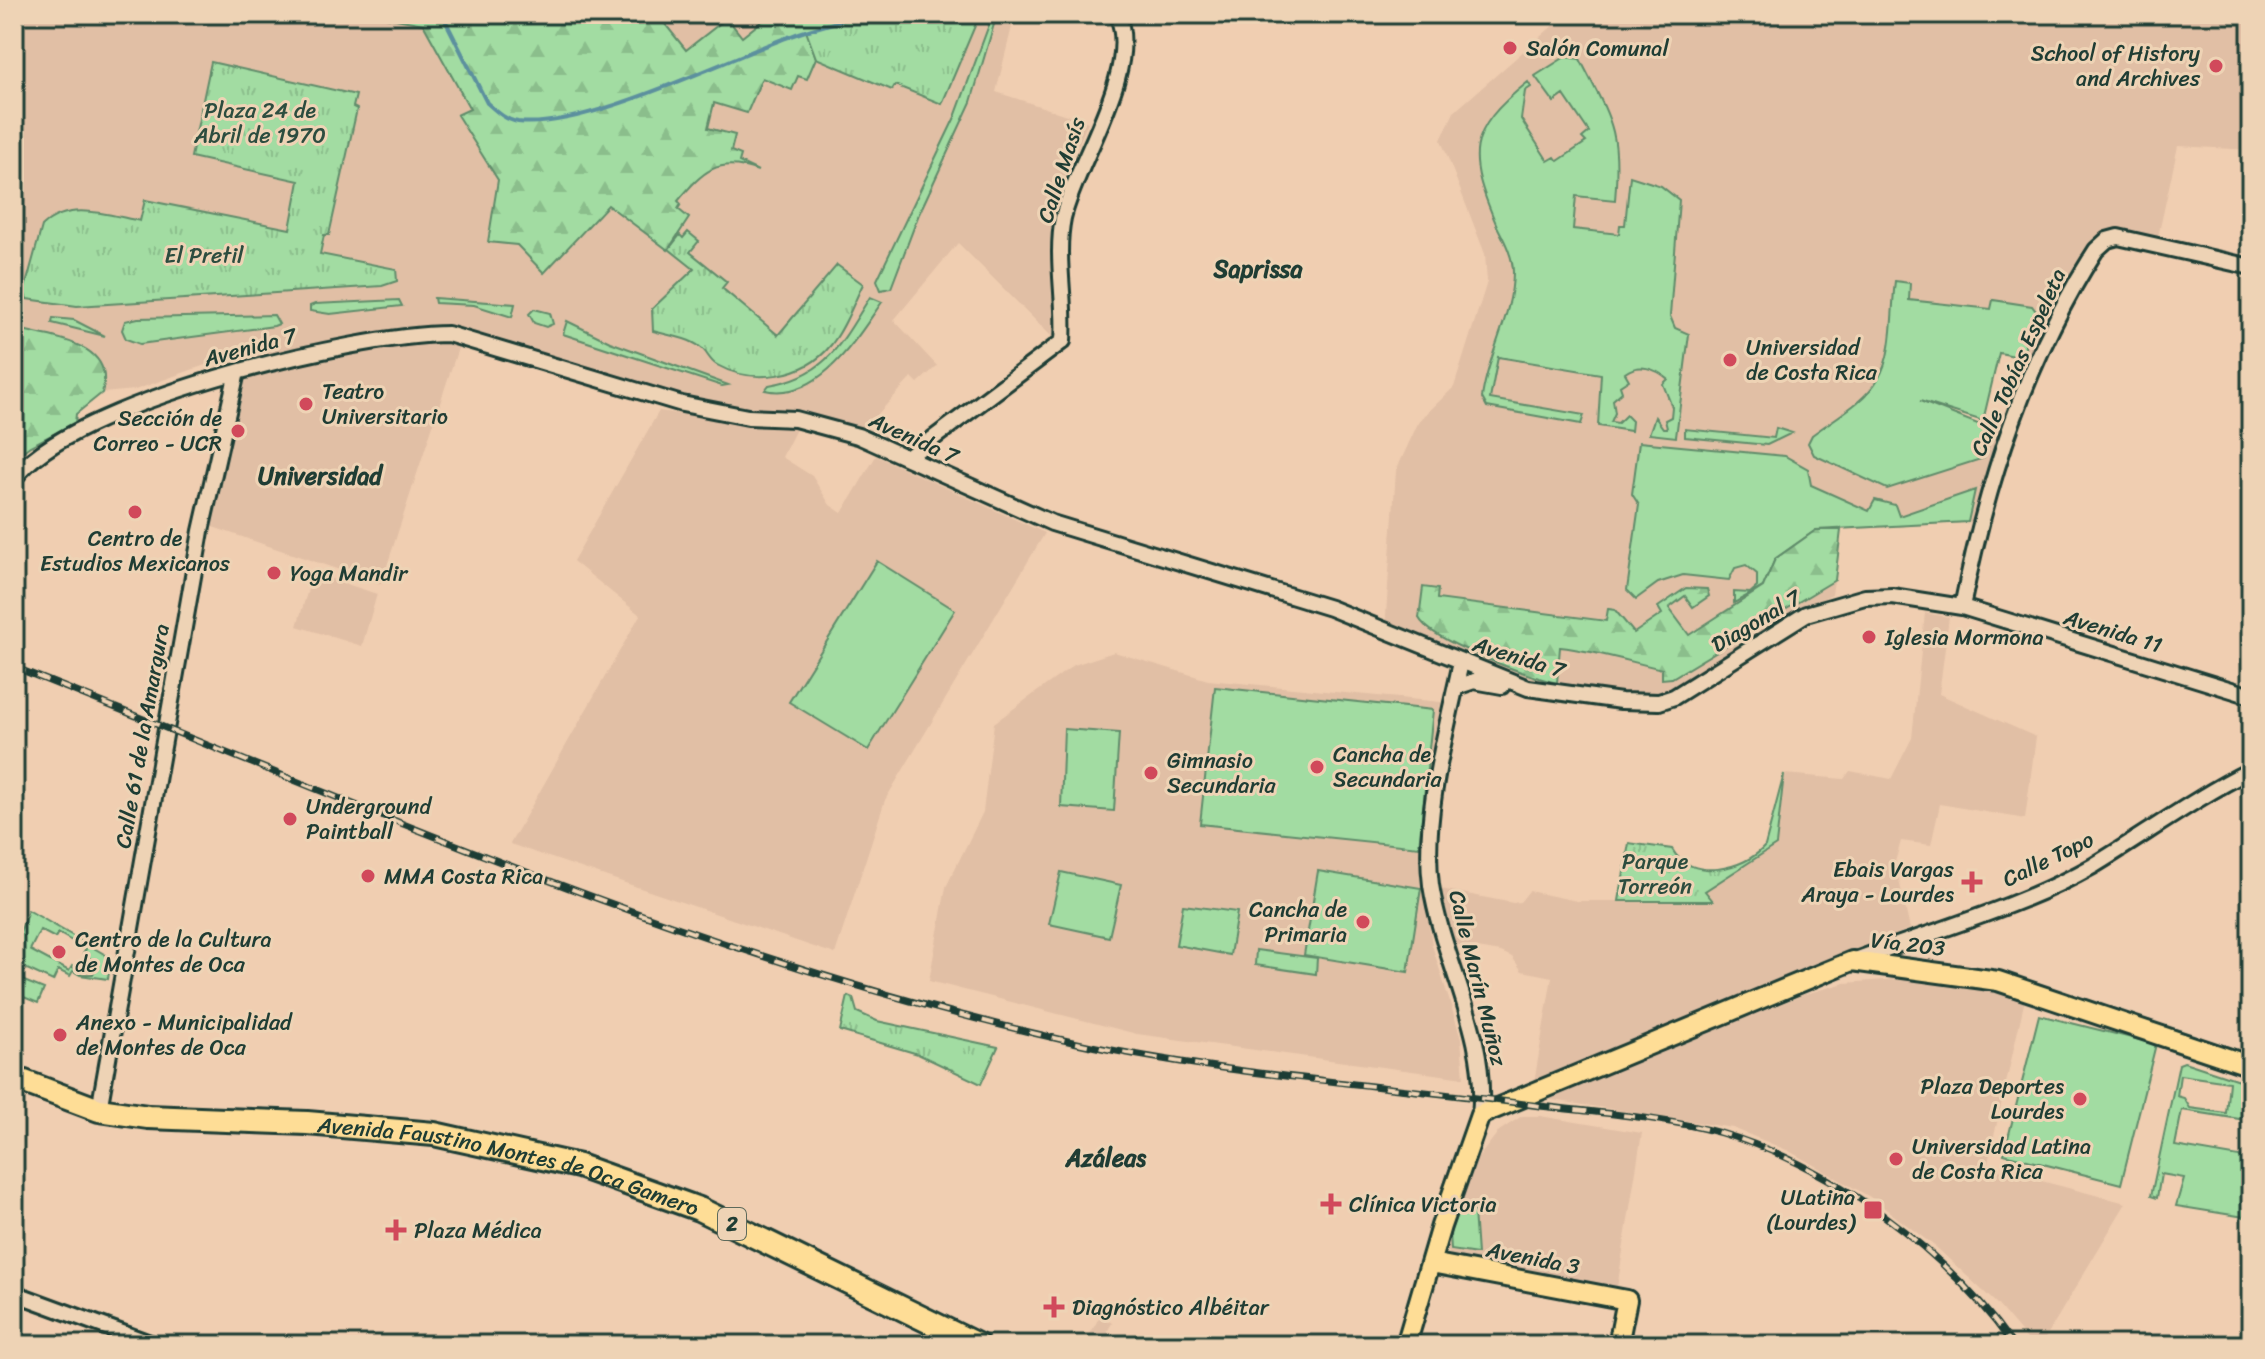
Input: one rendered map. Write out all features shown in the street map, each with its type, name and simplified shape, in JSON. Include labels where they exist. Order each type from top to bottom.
[{"type":"highway","name":"Avenida Faustino Montes de Oca Gamero","points":[[14,1078],[99,1110],[148,1117],[321,1124],[434,1134],[564,1162],[644,1187],[699,1209],[977,1345]]},
{"type":"main road","name":"Vía 203","points":[[1480,1115],[1852,961],[1998,981],[2251,1066]]},
{"type":"main road","points":[[1406,1345],[1480,1115]]},
{"type":"main road","name":"Avenida 3","points":[[1431,1263],[1627,1300],[1618,1345]]},
{"type":"street","name":"Calle Masís","points":[[907,458],[1063,341],[1066,304],[1060,248],[1064,218],[1118,69],[1122,26],[1117,14]]},
{"type":"street","name":"Calle Tobías Espeleta","points":[[1962,607],[1979,522],[2008,431],[2049,337],[2096,250],[2107,240],[2118,237],[2251,267]]},
{"type":"street","name":"Avenida 7","points":[[14,479],[29,462],[49,449],[121,411],[237,372],[342,347],[448,334],[682,404],[748,417],[820,424],[858,436],[1052,523],[1330,608],[1514,683],[1546,693],[1650,704],[1674,697]]},
{"type":"street","name":"Calle 61 de la Amargura","points":[[99,1110],[201,531],[237,372]]},
{"type":"street","name":"Diagonal 7","points":[[1674,697],[1773,632],[1833,604],[1892,596],[1962,607]]},
{"type":"street","name":"Avenida 11","points":[[1962,607],[2251,696]]},
{"type":"street","name":"Calle Marín Muñoz","points":[[1461,662],[1434,813],[1431,883],[1478,1057],[1480,1115]]},
{"type":"street","points":[[1456,687],[1474,681],[1505,687],[1514,683]]},
{"type":"street","name":"Calle Topo","points":[[1852,961],[2012,903],[2093,866],[2200,796],[2251,770]]},
{"type":"street","points":[[14,1293],[155,1345]]},
{"type":"shaded area","points":[[14,14],[1015,14],[996,92],[1088,122],[1062,183],[1054,215],[1050,247],[1057,303],[1052,337],[958,243],[894,320],[937,366],[918,383],[912,377],[863,430],[812,415],[744,408],[675,394],[497,338],[448,326],[426,326],[350,337],[238,363],[239,353],[135,390],[103,393],[76,414],[75,423],[30,446],[14,458]]},
{"type":"shaded area","name":"Universidad de Costa Rica","points":[[1577,14],[2251,14],[2251,150],[2178,146],[2156,246],[2107,240],[2038,361],[1999,353],[1983,421],[1920,401],[1993,430],[2008,431],[1979,522],[1841,530],[1832,594],[1770,625],[1674,697],[1546,693],[1385,629],[1396,471],[1419,421],[1454,387],[1487,282],[1485,254],[1441,140],[1454,112],[1556,23]]},
{"type":"shaded area","points":[[429,342],[459,345],[381,584],[207,525],[240,380],[345,354]]},
{"type":"shaded area","points":[[659,411],[796,429],[782,457],[812,476],[830,505],[842,513],[876,456],[1045,533],[885,800],[835,954],[510,844],[640,615],[573,561]]},
{"type":"shaded area","points":[[313,573],[377,594],[362,646],[297,626]]},
{"type":"shaded area","points":[[1925,613],[1949,617],[1939,694],[2036,737],[2025,819],[1940,804],[1931,845],[1901,841],[1895,862],[1910,929],[1800,970],[1534,1083],[1552,977],[1522,971],[1512,957],[1501,952],[1454,944],[1441,889],[1513,903],[1520,902],[1529,891],[1577,901],[1712,901],[1705,891],[1776,845],[1784,774],[1844,779],[1850,771],[1891,779],[1912,738]]},
{"type":"shaded area","points":[[1114,652],[1208,680],[1441,702],[1420,857],[1432,945],[1461,1038],[1464,1078],[1137,1034],[929,981],[946,887],[983,812],[994,723],[1074,665]]},
{"type":"shaded area","name":"Universidad Latina de Costa Rica","points":[[1898,979],[1949,982],[2025,999],[1987,1167],[2126,1203],[2041,1345],[2032,1345],[1997,1304],[1937,1248],[1870,1197],[1789,1151],[1733,1128],[1546,1099],[1805,994],[1845,983]]},
{"type":"shaded area","points":[[1522,1116],[1540,1116],[1642,1133],[1617,1288],[1454,1258],[1448,1252],[1475,1162],[1499,1131]]},
{"type":"shaded area","points":[[1100,1316],[1112,1323],[1107,1332],[1131,1345],[1084,1345]]},
{"type":"green space","points":[[369,14],[657,14],[686,50],[727,18],[742,37],[771,14],[861,14],[807,31],[816,58],[807,79],[798,76],[792,90],[762,78],[747,113],[714,103],[708,128],[735,135],[731,151],[741,155],[739,162],[758,171],[732,165],[704,174],[678,201],[681,204],[678,209],[689,218],[668,250],[608,205],[544,273],[517,245],[488,242],[498,180],[457,115],[470,109],[423,24]]},
{"type":"green space","points":[[861,14],[980,14],[942,104],[895,85],[892,90],[816,58],[806,31]]},
{"type":"green space","points":[[993,14],[997,14],[971,102],[919,214],[891,288],[881,290],[877,280],[955,117]]},
{"type":"green space","points":[[1565,57],[1580,59],[1606,112],[1615,140],[1616,157],[1615,200],[1576,196],[1573,229],[1619,234],[1620,225],[1625,225],[1630,176],[1661,186],[1679,200],[1670,316],[1675,328],[1689,334],[1676,437],[1649,434],[1655,417],[1663,428],[1667,428],[1665,420],[1671,417],[1672,407],[1663,384],[1668,379],[1647,368],[1636,368],[1625,373],[1629,380],[1620,386],[1622,392],[1613,400],[1615,413],[1611,422],[1618,423],[1626,415],[1632,421],[1631,431],[1598,426],[1601,374],[1498,357],[1490,399],[1584,415],[1581,424],[1487,407],[1482,398],[1509,304],[1513,266],[1480,181],[1478,146],[1492,116],[1528,82],[1531,87],[1525,91],[1521,119],[1548,161],[1555,157],[1558,161],[1586,142],[1582,138],[1589,132],[1564,95],[1554,102],[1535,76]]},
{"type":"green space","points":[[211,62],[356,95],[353,107],[357,109],[329,235],[324,235],[320,254],[396,269],[397,281],[382,286],[77,306],[27,299],[24,292],[42,226],[64,213],[102,213],[140,221],[145,200],[290,229],[299,181],[191,157]]},
{"type":"green space","points":[[688,232],[699,241],[690,252],[727,282],[722,288],[778,335],[837,265],[863,284],[836,338],[807,365],[778,375],[746,375],[731,371],[714,363],[695,344],[653,331],[652,309],[694,269],[669,249],[680,235],[683,238]]},
{"type":"green space","points":[[1895,281],[1910,283],[1909,300],[1991,309],[1993,300],[2032,306],[2038,314],[2025,340],[2025,358],[1999,353],[1983,421],[1920,401],[1993,430],[1984,458],[1887,489],[1814,455],[1808,443],[1812,435],[1848,410],[1878,379],[1887,357]]},
{"type":"green space","points":[[870,297],[882,302],[834,364],[802,387],[784,391],[765,390],[769,385],[789,381],[819,365],[841,343]]},
{"type":"green space","points":[[434,298],[515,304],[512,317],[474,305],[435,303]]},
{"type":"green space","points":[[399,300],[402,306],[330,314],[310,311],[310,306],[315,304]]},
{"type":"green space","points":[[534,309],[550,313],[553,324],[546,327],[534,323],[529,314]]},
{"type":"green space","points":[[274,315],[279,324],[274,326],[140,344],[126,339],[122,330],[125,321],[138,318]]},
{"type":"green space","points":[[53,318],[74,320],[105,336],[52,323]]},
{"type":"green space","points":[[567,321],[610,342],[728,385],[722,386],[563,334]]},
{"type":"green space","points":[[14,328],[77,345],[100,362],[104,376],[102,393],[76,414],[75,423],[30,446],[14,458]]},
{"type":"green space","points":[[1776,428],[1792,433],[1767,445],[1685,437],[1685,429],[1774,438]]},
{"type":"green space","points":[[1639,442],[1785,456],[1808,469],[1811,485],[1869,511],[1875,500],[1895,505],[1899,516],[1975,490],[1968,522],[1816,530],[1775,559],[1763,587],[1734,603],[1734,592],[1750,593],[1757,587],[1757,574],[1746,565],[1735,568],[1729,580],[1683,575],[1658,583],[1636,599],[1627,590],[1639,505],[1632,494]]},
{"type":"green space","points":[[1816,530],[1841,530],[1835,580],[1672,678],[1662,679],[1662,669],[1560,647],[1557,683],[1460,647],[1441,637],[1419,618],[1423,587],[1438,589],[1437,599],[1606,621],[1608,609],[1615,610],[1634,633],[1662,614],[1658,607],[1686,588],[1707,589],[1709,596],[1693,607],[1685,596],[1669,608],[1689,635],[1763,587],[1775,559]]},
{"type":"green space","points":[[877,561],[955,610],[868,750],[789,702]]},
{"type":"green space","name":"Cancha de Secundaria","points":[[1215,687],[1433,710],[1419,847],[1200,824]]},
{"type":"green space","points":[[1064,729],[1119,733],[1114,811],[1061,807]]},
{"type":"green space","name":"Parque Torreón","points":[[1784,774],[1776,845],[1705,891],[1713,901],[1619,901],[1629,843],[1672,849],[1691,866],[1704,869],[1732,866],[1756,854],[1765,846]]},
{"type":"green space","name":"Cancha de Primaria","points":[[1318,871],[1421,888],[1408,972],[1304,955]]},
{"type":"green space","points":[[1061,872],[1121,885],[1109,937],[1049,924]]},
{"type":"green space","points":[[1183,905],[1237,912],[1230,955],[1176,945]]},
{"type":"green space","points":[[28,910],[111,958],[108,979],[80,975],[73,971],[70,976],[58,970],[53,981],[14,963],[14,950]],"holes":[[[40,930],[55,938],[58,933],[86,949],[83,954],[98,963],[93,974],[80,974],[72,966],[69,971],[30,950]]]},
{"type":"green space","points":[[1256,950],[1317,958],[1316,974],[1255,965]]},
{"type":"green space","points":[[14,977],[44,989],[38,1003],[14,993]]},
{"type":"green space","points":[[848,996],[853,998],[857,1012],[877,1021],[998,1047],[981,1084],[918,1054],[840,1031]]},
{"type":"green space","name":"Plaza Deportes Lourdes","points":[[2039,1015],[2156,1044],[2121,1184],[2004,1154]]},
{"type":"green space","points":[[2184,1062],[2251,1084],[2251,1112],[2248,1111],[2246,1120],[2182,1110],[2175,1146],[2251,1159],[2251,1218],[2176,1206],[2184,1178],[2161,1174],[2157,1198],[2151,1196],[2179,1064]],"holes":[[[2180,1075],[2229,1082],[2226,1113],[2190,1108],[2184,1098],[2177,1096]]]},
{"type":"green space","points":[[1459,1208],[1474,1211],[1477,1254],[1451,1250],[1450,1233]]},
{"type":"waterway","points":[[442,14],[487,103],[505,117],[518,122],[546,122],[616,105],[791,36],[861,14]]},
{"type":"railway","points":[[14,667],[530,873],[660,921],[925,1005],[1059,1039],[1178,1062],[1631,1116],[1721,1133],[1804,1167],[1884,1216],[1955,1276],[2013,1345]]},
{"type":"place","name":"Salón Comunal","points":[[1510,48]]},
{"type":"place","name":"School of History and Archives","points":[[2216,66]]},
{"type":"place","name":"Universidad de Costa Rica","points":[[1730,360]]},
{"type":"place","name":"Teatro Universitario","points":[[306,404]]},
{"type":"place","name":"Sección de Correo - UCR","points":[[238,431]]},
{"type":"place","name":"Centro de Estudios Mexicanos","points":[[135,512]]},
{"type":"place","name":"Yoga Mandir","points":[[274,573]]},
{"type":"place","name":"Iglesia Mormona","points":[[1869,637]]},
{"type":"place","name":"Cancha de Secundaria","points":[[1317,767]]},
{"type":"place","name":"Gimnasio Secundaria","points":[[1151,773]]},
{"type":"place","name":"Underground Paintball","points":[[290,819]]},
{"type":"place","name":"MMA Costa Rica","points":[[368,876]]},
{"type":"place","name":"Ebais Vargas Araya - Lourdes","points":[[1972,882]]},
{"type":"place","name":"Cancha de Primaria","points":[[1363,922]]},
{"type":"place","name":"Centro de la Cultura de Montes de Oca","points":[[59,952]]},
{"type":"place","name":"Anexo - Municipalidad de Montes de Oca","points":[[60,1035]]},
{"type":"place","name":"Plaza Deportes Lourdes","points":[[2080,1099]]},
{"type":"place","name":"Universidad Latina de Costa Rica","points":[[1896,1159]]},
{"type":"place","name":"Clínica Victoria","points":[[1331,1204]]},
{"type":"place","name":"ULatina (Lourdes)","points":[[1873,1210]]},
{"type":"place","name":"Plaza Médica","points":[[396,1230]]},
{"type":"place","name":"Diagnóstico Albéitar","points":[[1054,1307]]},
{"type":"district","name":"Saprissa","points":[[1258,269]]},
{"type":"district","name":"Universidad","points":[[320,476]]},
{"type":"district","name":"Azáleas","points":[[1106,1158]]},
{"type":"park label","name":"Plaza 24 de Abril de 1970","points":[[260,122]]},
{"type":"park label","name":"El Pretil","points":[[204,255]]}]
